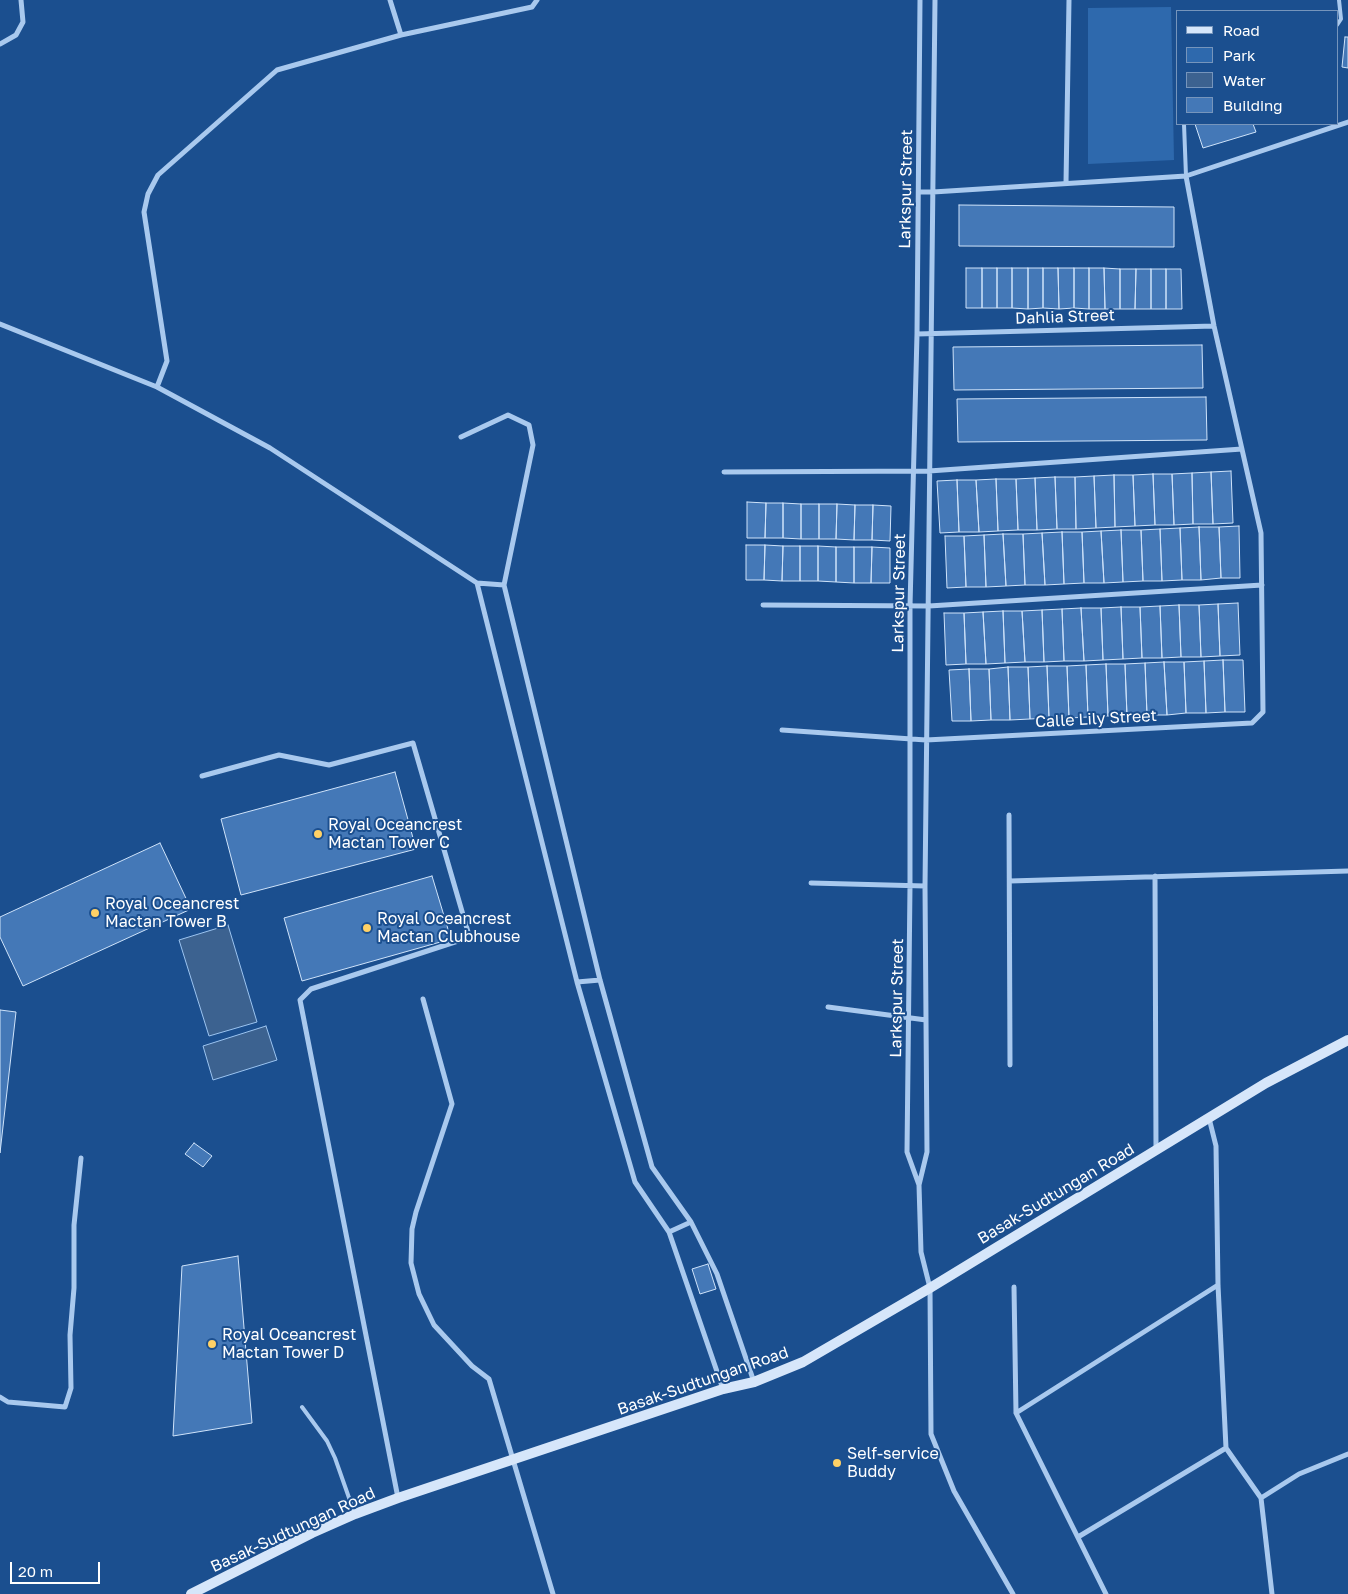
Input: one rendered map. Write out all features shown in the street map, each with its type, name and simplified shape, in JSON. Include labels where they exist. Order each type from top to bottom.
[{"type":"street","points":[[0,44],[16,35],[23,22],[21,0]]},
{"type":"street","points":[[390,0],[401,35]]},
{"type":"street","points":[[157,387],[167,360],[144,212],[148,194],[158,175],[277,70],[401,35],[532,7],[537,0]]},
{"type":"street","name":"Larkspur Street","points":[[919,1185],[907,1152],[911,739],[910,606],[917,334],[920,0]]},
{"type":"street","name":"Larkspur Street","points":[[935,0],[926,740],[927,1152],[919,1185],[922,1252],[930,1288],[931,1434],[954,1491],[1013,1594]]},
{"type":"street","points":[[1066,183],[1069,0]]},
{"type":"street","points":[[919,192],[1186,176],[1348,122]]},
{"type":"street","points":[[763,605],[929,606],[1262,585],[1261,533],[1214,326],[1186,176]]},
{"type":"street","points":[[0,324],[157,387],[270,448],[477,583],[504,586]]},
{"type":"street","name":"Dahlia Street","points":[[917,334],[1214,326]]},
{"type":"street","points":[[461,437],[508,415],[528,425],[533,445],[504,586],[600,980],[652,1167],[691,1222],[717,1274],[754,1382]]},
{"type":"street","points":[[724,472],[929,471],[1242,449]]},
{"type":"street","points":[[477,583],[576,982],[635,1182],[669,1232],[723,1390]]},
{"type":"street","name":"Calle Lily Street","points":[[782,730],[926,740],[1252,723],[1263,712],[1262,585]]},
{"type":"street","points":[[202,776],[279,755],[329,765],[413,743],[468,932],[461,940],[311,989],[300,1000],[398,1498]]},
{"type":"street","points":[[1009,815],[1010,1065]]},
{"type":"street","points":[[1010,881],[1348,871]]},
{"type":"street","points":[[1155,876],[1156,1151]]},
{"type":"street","points":[[811,883],[925,886]]},
{"type":"street","points":[[576,982],[600,980]]},
{"type":"street","points":[[423,999],[452,1104],[416,1212],[412,1229],[410,1264],[419,1294],[434,1325],[472,1366],[489,1379],[553,1594]]},
{"type":"street","points":[[828,1007],[926,1020]]},
{"type":"street","name":"Basak-Sudtungan Road","points":[[191,1594],[312,1533],[355,1514],[723,1390],[754,1382],[803,1362],[930,1288],[1266,1083],[1348,1040]]},
{"type":"street","points":[[1209,1118],[1216,1146],[1218,1285],[1226,1448],[1261,1498],[1272,1594]]},
{"type":"street","points":[[0,1397],[8,1402],[65,1407],[71,1388],[70,1335],[74,1288],[74,1226],[81,1158]]},
{"type":"street","points":[[669,1232],[691,1222]]},
{"type":"street","points":[[1016,1413],[1218,1285]]},
{"type":"street","points":[[1014,1287],[1016,1413],[1106,1594]]},
{"type":"street","points":[[1078,1538],[1226,1448]]},
{"type":"street","points":[[1261,1498],[1299,1474],[1348,1454]]},
{"type":"lane","points":[[1338,23],[1340,19],[1339,0]]},
{"type":"lane","points":[[1184,125],[1186,176]]},
{"type":"lane","points":[[302,1408],[327,1441],[355,1514]]},
{"type":"green space","points":[[1171,7],[1174,160],[1088,164],[1088,8]]},
{"type":"water","points":[[228,925],[257,1022],[209,1036],[179,940]]},
{"type":"water","points":[[266,1026],[277,1060],[213,1080],[203,1046]]},
{"type":"building","points":[[1345,37],[1348,37],[1348,68],[1342,67]]},
{"type":"building","points":[[1195,125],[1253,125],[1256,132],[1203,148]]},
{"type":"building","points":[[959,205],[1174,207],[1174,247],[959,246]]},
{"type":"building","points":[[966,268],[982,268],[982,308],[966,308]]},
{"type":"building","points":[[982,268],[997,268],[997,308],[982,308]]},
{"type":"building","points":[[997,268],[1012,268],[1012,308],[997,308]]},
{"type":"building","points":[[1012,268],[1028,268],[1028,309],[1012,308]]},
{"type":"building","points":[[1028,268],[1043,268],[1043,308],[1028,309]]},
{"type":"building","points":[[1043,268],[1058,268],[1059,309],[1043,308]]},
{"type":"building","points":[[1058,268],[1074,268],[1074,308],[1059,309]]},
{"type":"building","points":[[1074,268],[1089,268],[1089,309],[1074,308]]},
{"type":"building","points":[[1089,268],[1104,268],[1105,309],[1089,309]]},
{"type":"building","points":[[1104,268],[1120,269],[1120,309],[1105,309]]},
{"type":"building","points":[[1120,269],[1136,269],[1135,309],[1120,309]]},
{"type":"building","points":[[1136,269],[1151,269],[1151,309],[1135,309]]},
{"type":"building","points":[[1151,269],[1166,269],[1166,309],[1151,309]]},
{"type":"building","points":[[1166,269],[1181,269],[1182,309],[1166,309]]},
{"type":"building","points":[[1202,345],[1203,388],[954,390],[953,347]]},
{"type":"building","points":[[1206,397],[1207,440],[958,442],[957,399]]},
{"type":"building","points":[[1231,471],[1233,523],[1213,524],[1211,472]]},
{"type":"building","points":[[1211,472],[1213,524],[1193,524],[1192,473]]},
{"type":"building","points":[[1192,473],[1193,524],[1174,525],[1172,474]]},
{"type":"building","points":[[1153,474],[1172,474],[1174,525],[1155,525]]},
{"type":"building","points":[[1153,474],[1155,525],[1135,526],[1133,475]]},
{"type":"building","points":[[1114,475],[1133,475],[1135,526],[1115,527]]},
{"type":"building","points":[[1114,475],[1115,527],[1096,528],[1094,476]]},
{"type":"building","points":[[1094,476],[1096,528],[1076,529],[1075,477]]},
{"type":"building","points":[[1055,477],[1075,477],[1076,529],[1057,529]]},
{"type":"building","points":[[1055,477],[1057,529],[1037,530],[1035,478]]},
{"type":"building","points":[[1035,478],[1037,530],[1018,530],[1016,479]]},
{"type":"building","points":[[996,479],[1016,479],[1018,530],[998,531]]},
{"type":"building","points":[[996,479],[998,531],[979,532],[976,480]]},
{"type":"building","points":[[957,480],[959,532],[940,533],[937,481]]},
{"type":"building","points":[[957,480],[976,480],[979,532],[959,532]]},
{"type":"building","points":[[747,502],[766,503],[765,538],[747,538]]},
{"type":"building","points":[[766,503],[783,503],[783,538],[765,538]]},
{"type":"building","points":[[783,503],[801,504],[801,539],[783,538]]},
{"type":"building","points":[[801,504],[819,504],[819,539],[801,539]]},
{"type":"building","points":[[819,504],[837,504],[836,539],[819,539]]},
{"type":"building","points":[[837,504],[855,505],[854,540],[836,539]]},
{"type":"building","points":[[855,505],[873,505],[872,540],[854,540]]},
{"type":"building","points":[[873,505],[891,506],[890,541],[872,540]]},
{"type":"building","points":[[1239,526],[1240,578],[1221,578],[1219,527]]},
{"type":"building","points":[[1199,527],[1219,527],[1221,578],[1201,580]]},
{"type":"building","points":[[1199,527],[1201,580],[1182,580],[1180,528]]},
{"type":"building","points":[[1180,528],[1182,580],[1162,581],[1160,529]]},
{"type":"building","points":[[1160,529],[1162,581],[1143,581],[1141,530]]},
{"type":"building","points":[[1121,530],[1141,530],[1143,581],[1123,582]]},
{"type":"building","points":[[1121,530],[1123,582],[1104,583],[1101,531]]},
{"type":"building","points":[[1101,531],[1104,583],[1084,583],[1082,532]]},
{"type":"building","points":[[1062,532],[1082,532],[1084,583],[1064,584]]},
{"type":"building","points":[[1062,532],[1064,584],[1045,585],[1042,533]]},
{"type":"building","points":[[1042,533],[1045,585],[1025,585],[1023,534]]},
{"type":"building","points":[[1003,534],[1023,534],[1025,585],[1006,586]]},
{"type":"building","points":[[1003,534],[1006,586],[986,587],[984,535]]},
{"type":"building","points":[[984,535],[986,587],[966,587],[964,536]]},
{"type":"building","points":[[945,536],[964,536],[966,587],[947,588]]},
{"type":"building","points":[[746,545],[765,545],[764,580],[746,580]]},
{"type":"building","points":[[765,545],[783,546],[782,581],[764,580]]},
{"type":"building","points":[[783,546],[800,546],[800,581],[782,581]]},
{"type":"building","points":[[800,546],[818,546],[818,581],[800,581]]},
{"type":"building","points":[[818,546],[836,547],[836,582],[818,581]]},
{"type":"building","points":[[836,547],[854,547],[854,583],[836,582]]},
{"type":"building","points":[[854,547],[872,547],[871,583],[854,583]]},
{"type":"building","points":[[872,547],[890,548],[890,583],[871,583]]},
{"type":"building","points":[[1238,603],[1240,655],[1220,656],[1218,604]]},
{"type":"building","points":[[1218,604],[1220,656],[1201,657],[1199,605]]},
{"type":"building","points":[[1179,605],[1199,605],[1201,657],[1181,657]]},
{"type":"building","points":[[1179,605],[1181,657],[1162,658],[1160,606]]},
{"type":"building","points":[[1160,606],[1162,658],[1142,658],[1140,607]]},
{"type":"building","points":[[1121,607],[1140,607],[1142,658],[1123,659]]},
{"type":"building","points":[[1121,607],[1123,659],[1103,660],[1101,608]]},
{"type":"building","points":[[1081,608],[1101,608],[1103,660],[1084,661]]},
{"type":"building","points":[[1081,608],[1084,661],[1064,661],[1062,609]]},
{"type":"building","points":[[1062,609],[1064,661],[1044,662],[1042,610]]},
{"type":"building","points":[[1042,610],[1044,662],[1025,662],[1022,611]]},
{"type":"building","points":[[1003,611],[1022,611],[1025,662],[1005,663]]},
{"type":"building","points":[[1003,611],[1005,663],[986,664],[983,612]]},
{"type":"building","points":[[983,612],[986,664],[966,664],[964,613]]},
{"type":"building","points":[[944,613],[964,613],[966,664],[946,665]]},
{"type":"building","points":[[1223,660],[1243,660],[1245,712],[1225,712]]},
{"type":"building","points":[[1223,660],[1225,712],[1206,713],[1204,661]]},
{"type":"building","points":[[1204,661],[1206,713],[1186,713],[1184,662]]},
{"type":"building","points":[[1164,662],[1184,662],[1186,713],[1167,715]]},
{"type":"building","points":[[1164,662],[1167,715],[1147,715],[1145,663]]},
{"type":"building","points":[[1145,663],[1147,715],[1127,716],[1125,664]]},
{"type":"building","points":[[1106,664],[1125,664],[1127,716],[1108,716]]},
{"type":"building","points":[[1106,664],[1108,716],[1088,717],[1086,665]]},
{"type":"building","points":[[1086,665],[1088,717],[1069,718],[1067,666]]},
{"type":"building","points":[[1047,666],[1067,666],[1069,718],[1049,718]]},
{"type":"building","points":[[1047,666],[1049,718],[1030,719],[1028,667]]},
{"type":"building","points":[[1008,667],[1028,667],[1030,719],[1010,720]]},
{"type":"building","points":[[1008,667],[1010,720],[991,720],[989,669]]},
{"type":"building","points":[[969,669],[971,721],[952,721],[949,670]]},
{"type":"building","points":[[969,669],[989,669],[991,720],[971,721]]},
{"type":"building","name":"Royal Oceancrest Mactan Tower C","points":[[395,772],[416,849],[241,895],[221,819]]},
{"type":"building","name":"Royal Oceancrest Mactan Tower B","points":[[160,843],[191,909],[23,986],[0,937],[0,917]]},
{"type":"building","name":"Royal Oceancrest Mactan Clubhouse","points":[[432,876],[451,939],[302,981],[284,918]]},
{"type":"building","points":[[0,1010],[16,1012],[0,1153]]},
{"type":"building","points":[[194,1143],[212,1156],[203,1167],[185,1154]]},
{"type":"building","name":"Royal Oceancrest Mactan Tower D","points":[[238,1256],[252,1423],[173,1436],[182,1266]]},
{"type":"building","points":[[708,1264],[716,1289],[700,1294],[692,1269]]},
{"type":"place","name":"Royal Oceancrest Mactan Tower C","points":[[318,834]]},
{"type":"place","name":"Royal Oceancrest Mactan Tower B","points":[[95,913]]},
{"type":"place","name":"Royal Oceancrest Mactan Clubhouse","points":[[367,928]]},
{"type":"place","name":"Royal Oceancrest Mactan Tower D","points":[[212,1344]]},
{"type":"place","name":"Self-service Buddy","points":[[837,1463]]}]
